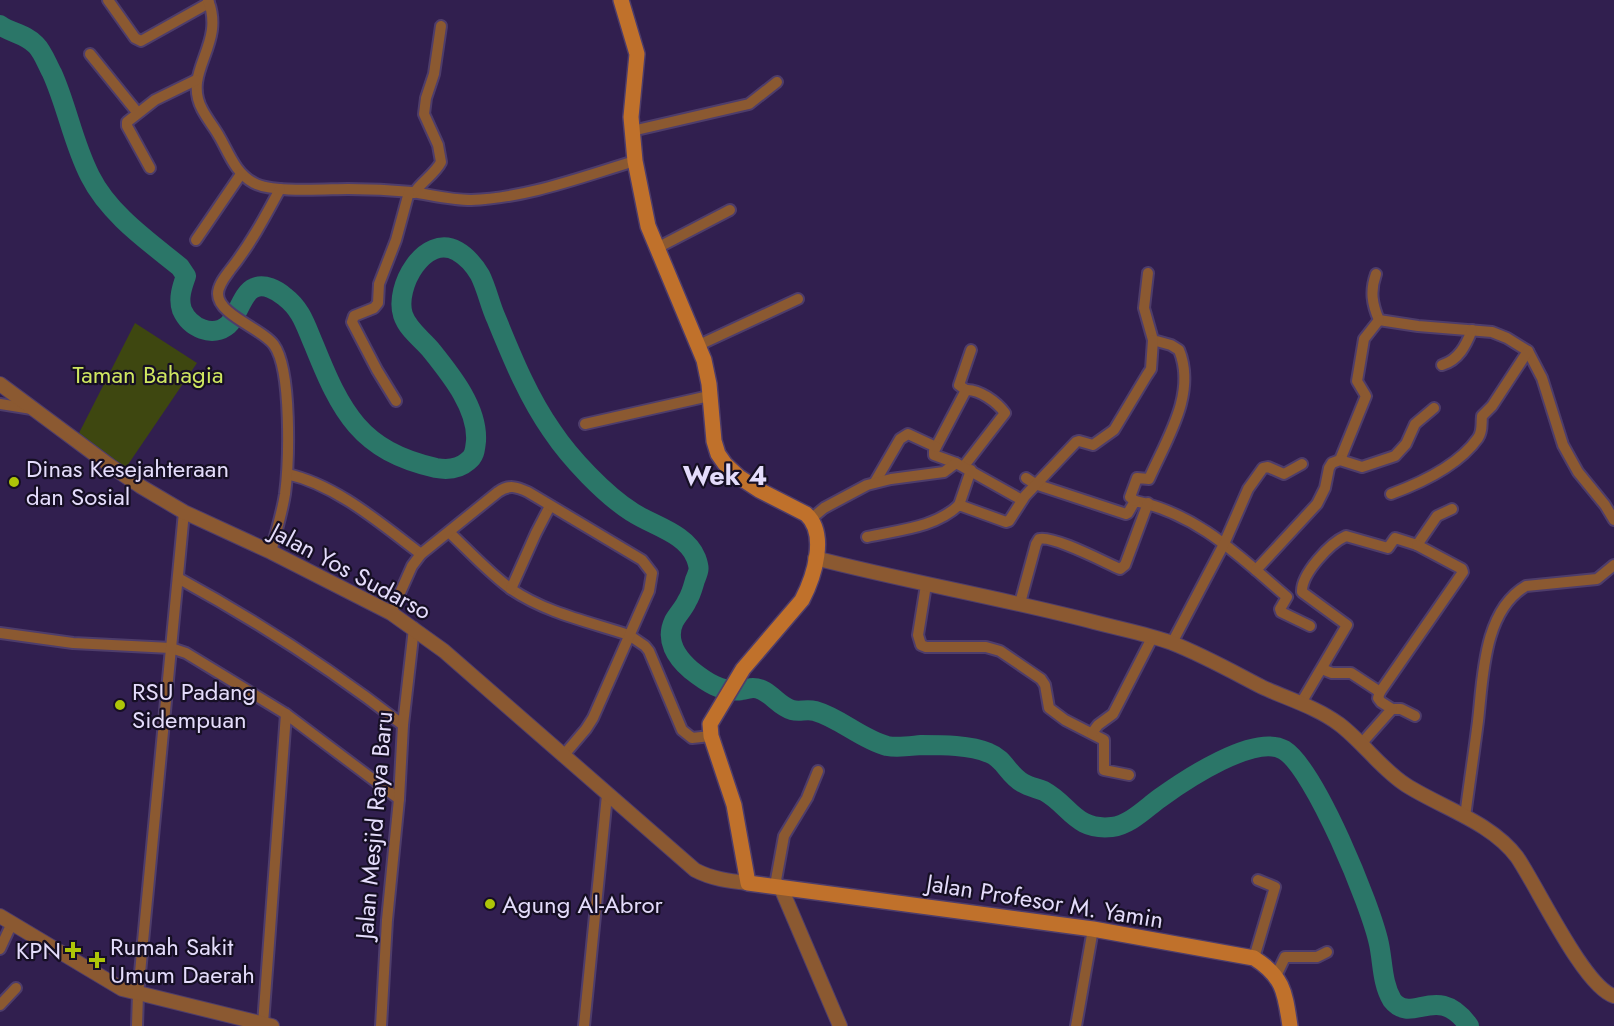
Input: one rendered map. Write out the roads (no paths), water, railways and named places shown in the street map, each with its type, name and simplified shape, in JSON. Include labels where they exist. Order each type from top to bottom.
[{"type":"main road","points":[[621,0],[637,54],[638,65],[632,100],[632,131],[635,162],[648,226],[699,345],[706,369],[714,441],[718,454],[739,477],[759,490],[800,510],[811,519],[818,534],[809,588],[802,600],[743,669],[711,720],[711,736],[734,805],[748,883]]},
{"type":"main road","name":"Jalan Profesor M. Yamin","points":[[748,883],[867,897],[1093,929],[1254,958],[1276,976],[1286,997],[1290,1026]]},
{"type":"street","points":[[108,0],[135,38],[141,41],[209,1],[213,19],[210,43],[196,80],[196,93],[202,110],[241,174],[259,186],[280,189],[374,189],[412,192],[452,199],[495,198],[522,194],[635,162]]},
{"type":"street","points":[[396,401],[376,370],[352,322],[356,315],[374,308],[378,303],[379,284],[412,192],[436,170],[441,162],[438,146],[424,114],[426,98],[434,74],[441,26]]},
{"type":"street","points":[[90,54],[137,112]]},
{"type":"street","points":[[150,168],[126,124],[137,112],[155,100],[196,80]]},
{"type":"street","points":[[632,131],[748,104],[777,82]]},
{"type":"street","points":[[196,240],[241,174]]},
{"type":"street","points":[[271,552],[283,507],[287,474],[287,421],[283,370],[273,344],[225,308],[219,300],[220,286],[248,247],[280,189]]},
{"type":"street","points":[[657,248],[730,210]]},
{"type":"street","points":[[959,505],[1006,522],[1009,521],[1030,481],[1076,442],[1093,445],[1114,430],[1151,369],[1153,340],[1144,308],[1148,273]]},
{"type":"street","points":[[1376,274],[1372,299],[1379,320]]},
{"type":"street","points":[[699,345],[798,299]]},
{"type":"street","points":[[1379,320],[1418,326],[1492,332],[1508,338],[1528,351],[1542,378],[1563,445],[1578,472],[1614,520]]},
{"type":"street","points":[[1340,460],[1366,396],[1357,381],[1364,339],[1379,320]]},
{"type":"street","points":[[1442,365],[1458,356],[1472,330]]},
{"type":"street","points":[[1153,340],[1179,350],[1182,362],[1183,399],[1149,479],[1137,478],[1130,497],[1135,501],[1159,506],[1181,516],[1224,544],[1287,597],[1280,609],[1281,612],[1310,626]]},
{"type":"street","points":[[867,537],[920,526],[953,512],[959,505],[964,466],[1005,413],[977,391],[966,390],[959,385],[971,350]]},
{"type":"street","points":[[1391,494],[1433,475],[1459,458],[1479,437],[1483,425],[1482,416],[1528,351]]},
{"type":"street","name":"Jalan Yos Sudarso","points":[[0,384],[109,465],[184,512],[271,552],[391,613],[414,628],[444,651],[695,870],[716,878],[748,883]]},
{"type":"street","points":[[966,390],[934,455],[964,466],[1022,500]]},
{"type":"street","points":[[585,424],[709,396]]},
{"type":"street","points":[[0,404],[33,409]]},
{"type":"street","points":[[1256,570],[1317,504],[1325,488],[1329,468],[1334,461],[1340,460],[1362,466],[1395,456],[1406,444],[1415,424],[1434,408]]},
{"type":"street","points":[[875,482],[900,438],[904,435],[908,434],[936,447]]},
{"type":"street","points":[[1172,643],[1224,544],[1248,489],[1263,468],[1268,467],[1284,474],[1302,464]]},
{"type":"street","points":[[811,519],[824,508],[875,482],[944,472],[964,466]]},
{"type":"street","points":[[287,474],[317,484],[335,494],[367,514],[421,554]]},
{"type":"street","points":[[1030,481],[1126,514],[1135,501]]},
{"type":"street","points":[[391,613],[412,566],[421,554],[498,492],[508,487],[519,488],[642,560],[650,569],[652,576],[649,591],[590,724],[563,756]]},
{"type":"street","points":[[1020,603],[1039,539],[1045,538],[1060,543],[1120,569],[1125,565],[1148,503]]},
{"type":"street","points":[[511,589],[550,506]]},
{"type":"street","points":[[1417,545],[1437,516],[1452,509]]},
{"type":"street","points":[[137,1026],[138,994],[184,512]]},
{"type":"street","points":[[449,532],[511,589],[526,598],[550,609],[629,635],[645,646],[682,730],[692,738],[711,736]]},
{"type":"street","points":[[1301,704],[1347,625],[1302,592],[1302,586],[1311,568],[1326,550],[1346,536],[1388,548],[1395,538],[1417,545],[1462,569],[1463,572],[1380,692],[1379,701],[1392,709],[1401,709],[1415,716]]},
{"type":"street","points":[[815,558],[926,585],[1020,603],[1172,643],[1320,712],[1340,725],[1405,784],[1499,838],[1515,856],[1536,888],[1554,922],[1578,959],[1596,983],[1609,995],[1614,996]]},
{"type":"street","points":[[1465,817],[1482,672],[1502,610],[1516,592],[1526,586],[1597,579],[1614,566]]},
{"type":"street","points":[[178,578],[334,673],[403,725]]},
{"type":"street","points":[[926,585],[918,634],[921,645],[926,647],[986,647],[1000,651],[1041,679],[1045,685],[1049,708],[1065,720],[1105,742],[1104,770],[1129,775]]},
{"type":"street","name":"Jalan Mesjid Raya Baru","points":[[381,1026],[403,725],[414,628]]},
{"type":"street","points":[[0,633],[73,643],[171,648],[190,655],[286,714],[399,799]]},
{"type":"street","points":[[1092,733],[1098,725],[1113,714],[1152,638]]},
{"type":"street","points":[[1322,669],[1332,673],[1351,674],[1380,692]]},
{"type":"street","points":[[1361,744],[1392,709]]},
{"type":"street","points":[[0,949],[6,920],[122,989],[260,1024],[286,714]]},
{"type":"street","points":[[818,771],[807,798],[782,841],[776,880],[840,1026]]},
{"type":"street","points":[[584,1026],[607,795]]},
{"type":"street","points":[[1254,958],[1275,887],[1258,880]]},
{"type":"street","points":[[1076,1026],[1093,929]]},
{"type":"street","points":[[1276,976],[1286,957],[1317,957],[1327,952]]},
{"type":"street","points":[[0,1005],[16,988]]},
{"type":"waterway","points":[[0,25],[28,38],[41,51],[57,86],[84,163],[98,190],[118,215],[180,267],[186,276],[180,302],[190,322],[209,331],[222,329],[228,325],[246,295],[254,288],[262,286],[278,292],[300,313],[334,390],[344,409],[357,425],[371,439],[389,451],[410,461],[440,469],[457,467],[472,457],[476,441],[473,416],[455,381],[408,325],[401,303],[408,278],[423,256],[434,249],[445,247],[467,258],[480,275],[502,333],[528,391],[559,442],[578,464],[622,505],[677,536],[691,549],[696,558],[698,572],[690,596],[674,621],[671,641],[681,660],[702,679],[728,690],[759,689],[787,708],[795,711],[812,710],[824,714],[868,739],[887,746],[956,746],[989,753],[999,759],[1018,780],[1044,791],[1081,821],[1100,827],[1119,826],[1125,823],[1203,770],[1239,753],[1271,746],[1284,750],[1297,762],[1311,783],[1354,871],[1374,926],[1385,980],[1392,1000],[1400,1007],[1408,1009],[1436,1005],[1446,1007],[1457,1013],[1469,1026]]},
{"type":"place","name":"Dinas Kesejahteraan dan Sosial","points":[[14,482]]},
{"type":"place","name":"RSU Padang Sidempuan","points":[[120,705]]},
{"type":"place","name":"Agung Al-Abror","points":[[490,904]]},
{"type":"place","name":"KPN","points":[[73,950]]},
{"type":"place","name":"Rumah Sakit Umum Daerah","points":[[97,960]]},
{"type":"district","name":"Wek 4","points":[[725,475]]},
{"type":"park label","name":"Taman Bahagia","points":[[148,374]]}]
